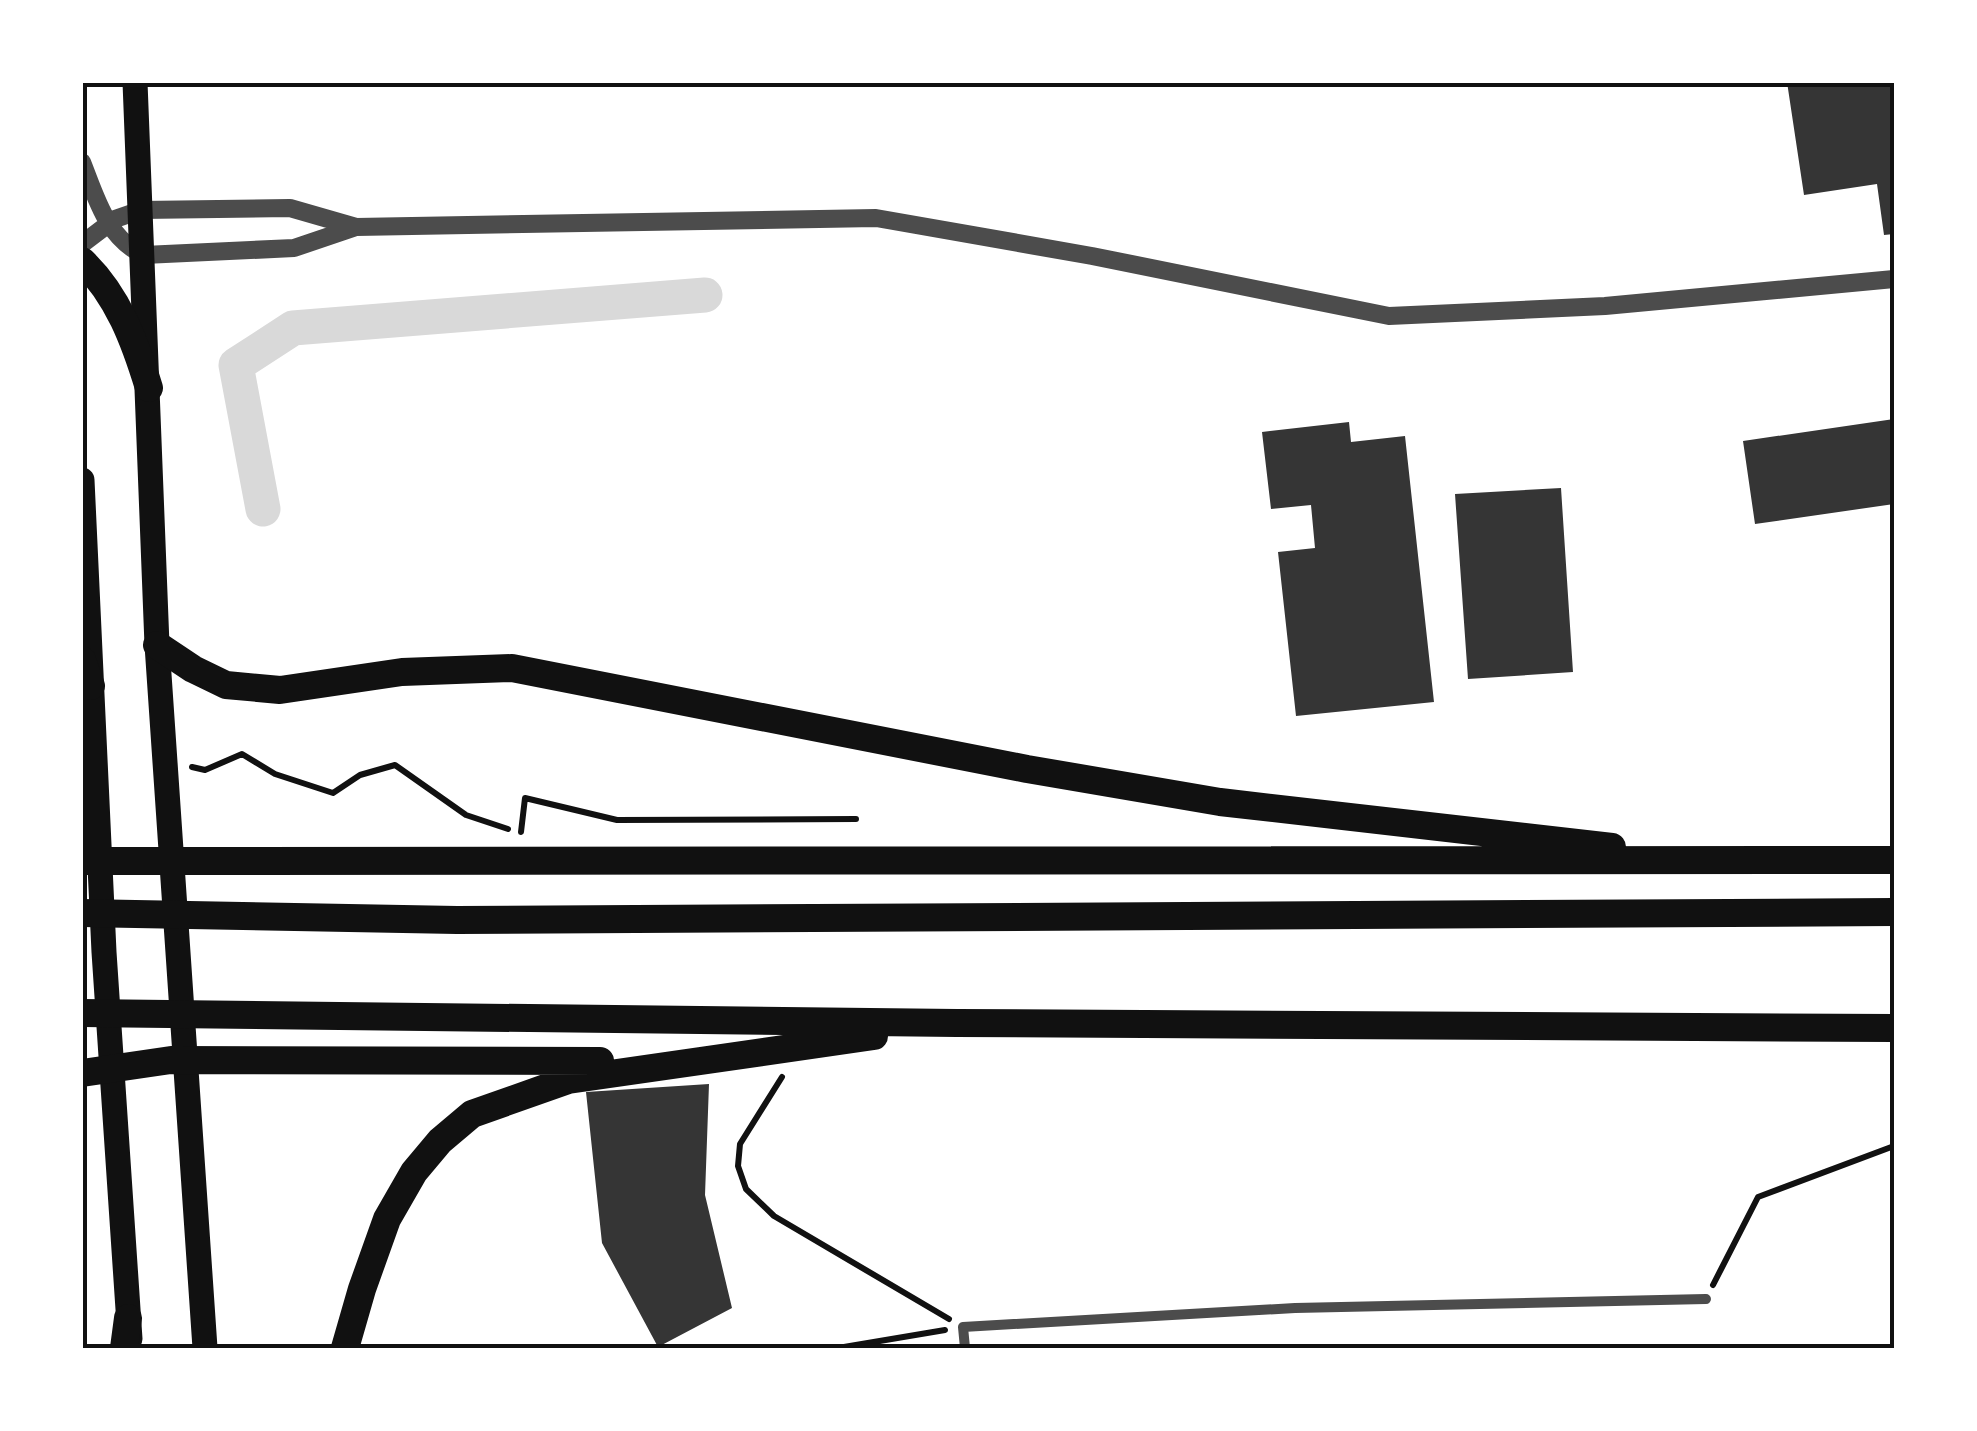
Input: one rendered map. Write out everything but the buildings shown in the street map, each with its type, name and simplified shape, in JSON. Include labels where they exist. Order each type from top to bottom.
[{"type":"highway","points":[[135,82],[158,645],[205,1348]]},
{"type":"highway","points":[[82,261],[101,281],[126,324],[149,388]]},
{"type":"highway","points":[[82,480],[87,673],[123,1214],[127,1348]]},
{"type":"highway","points":[[158,645],[226,685],[280,690],[402,672],[512,668],[1027,769],[1220,802],[1748,862]]},
{"type":"highway","points":[[82,861],[1894,860]]},
{"type":"highway","points":[[82,913],[476,920],[1894,912]]},
{"type":"highway","points":[[82,1014],[957,1024],[1894,1028]]},
{"type":"highway","points":[[345,1348],[388,1219],[414,1172],[440,1141],[472,1114],[568,1080],[957,1024]]},
{"type":"highway","points":[[82,1074],[171,1060],[707,1061]]},
{"type":"street","points":[[82,162],[108,224],[124,244],[144,255],[294,248],[356,227]]},
{"type":"street","points":[[82,244],[108,224],[141,210],[290,208],[356,227],[876,218],[1389,316],[1606,306],[1894,279]]},
{"type":"street","points":[[965,1348],[962,1327],[1294,1308],[1706,1299]]},
{"type":"path","points":[[181,765],[205,770],[242,754],[275,774],[333,793],[360,775],[395,765],[466,815],[521,834]]},
{"type":"path","points":[[522,862],[525,798],[617,820],[856,819]]},
{"type":"path","points":[[770,1095],[740,1144],[738,1166],[746,1188],[774,1216],[962,1327]]},
{"type":"path","points":[[1706,1299],[1758,1197],[1894,1146]]},
{"type":"path","points":[[838,1348],[962,1327]]},
{"type":"waterway","points":[[263,509],[236,365],[293,328],[705,295]]}]
